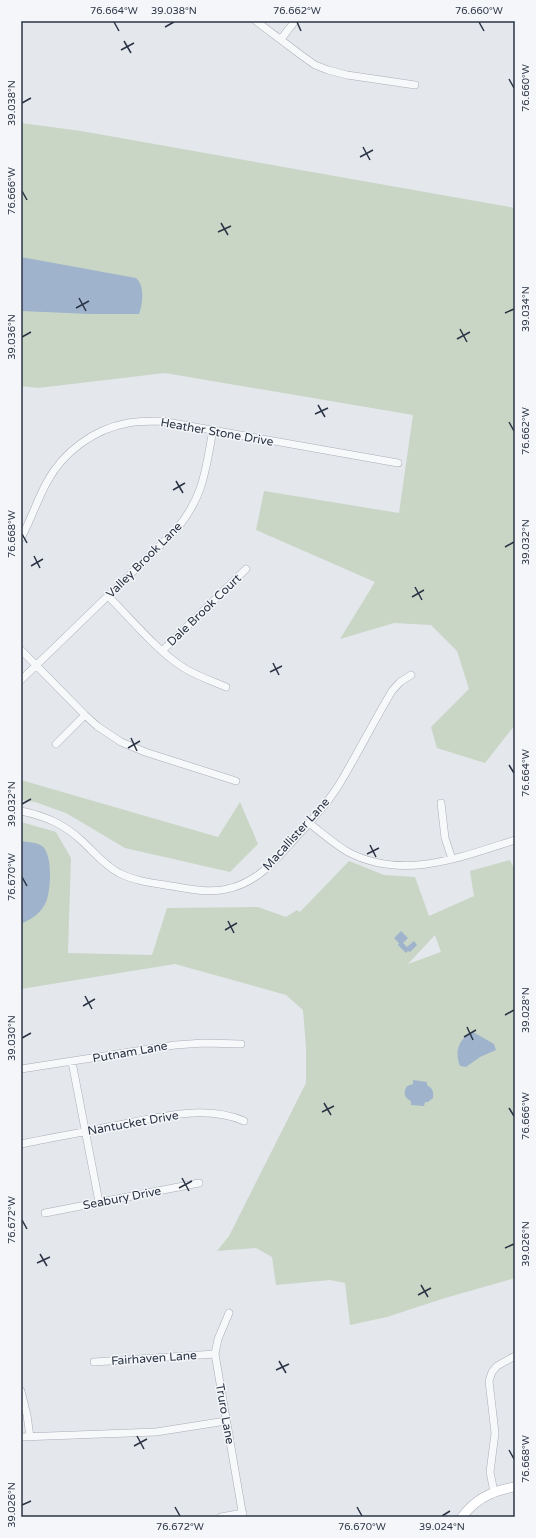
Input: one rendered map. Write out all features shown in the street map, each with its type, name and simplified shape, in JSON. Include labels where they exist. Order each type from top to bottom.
[{"type":"street","points":[[256,21],[315,65],[328,70],[415,85]]},
{"type":"street","points":[[281,39],[295,21]]},
{"type":"street","name":"Heather Stone Drive","points":[[21,538],[42,492],[53,473],[67,455],[76,447],[99,432],[128,422],[161,422],[398,463]]},
{"type":"street","name":"Valley Brook Lane","points":[[21,680],[176,530],[192,508],[198,496],[203,481],[213,430]]},
{"type":"street","name":"Dale Brook Court","points":[[162,651],[246,569]]},
{"type":"street","points":[[108,596],[162,651],[184,668],[194,674],[226,687]]},
{"type":"street","points":[[21,650],[84,715],[109,735],[131,747],[236,781]]},
{"type":"street","name":"Macallister Lane","points":[[21,811],[40,815],[62,825],[84,842],[110,867],[127,876],[150,883],[206,891],[218,891],[230,888],[254,878],[267,869],[309,822],[340,784],[392,691],[400,682],[411,675]]},
{"type":"street","points":[[56,744],[84,715]]},
{"type":"street","points":[[441,803],[445,838],[452,859]]},
{"type":"street","points":[[309,822],[338,846],[357,856],[373,862],[403,866],[439,863],[515,840]]},
{"type":"street","name":"Putnam Lane","points":[[21,1070],[175,1045],[204,1043],[240,1044]]},
{"type":"street","points":[[72,1062],[99,1202]]},
{"type":"street","name":"Nantucket Drive","points":[[21,1144],[159,1117],[188,1113],[218,1113],[244,1121]]},
{"type":"street","name":"Seabury Drive","points":[[44,1213],[199,1183]]},
{"type":"street","name":"Truro Lane","points":[[229,1313],[219,1335],[215,1354],[243,1515]]},
{"type":"street","name":"Fairhaven Lane","points":[[94,1362],[215,1354]]},
{"type":"street","points":[[494,1492],[490,1472],[494,1433],[489,1382],[492,1372],[497,1366],[515,1356]]},
{"type":"street","points":[[21,1391],[28,1415],[30,1437]]},
{"type":"street","points":[[21,1438],[156,1432],[226,1421]]},
{"type":"street","points":[[462,1517],[481,1498],[494,1492],[515,1488]]},
{"type":"street","points":[[221,1517],[243,1515]]},
{"type":"green space","points":[[21,123],[81,131],[515,208],[515,725],[485,763],[437,748],[431,727],[469,689],[457,651],[431,625],[394,623],[340,639],[375,582],[256,530],[264,491],[399,513],[413,415],[165,373],[38,388],[21,386]]},
{"type":"green space","points":[[21,780],[218,837],[240,802],[258,844],[230,872],[125,848],[66,813],[35,802],[21,800]]},
{"type":"green space","points":[[21,822],[56,832],[71,858],[68,953],[152,955],[167,908],[258,907],[286,917],[297,910],[300,912],[349,861],[384,875],[415,877],[429,916],[474,896],[470,871],[510,860],[515,870],[515,1278],[445,1298],[387,1317],[350,1325],[345,1283],[330,1280],[276,1285],[272,1257],[256,1248],[217,1251],[229,1236],[306,1083],[306,1047],[303,1010],[286,995],[175,964],[21,989]],"holes":[[[435,935],[441,952],[408,964]]]},
{"type":"water","points":[[21,257],[136,278],[141,285],[142,290],[139,314],[90,314],[21,311]]},
{"type":"water","points":[[21,841],[35,843],[42,846],[46,850],[48,856],[50,881],[48,896],[42,909],[29,920],[21,924]]},
{"type":"water","points":[[401,931],[408,938],[403,943],[407,947],[414,941],[417,945],[410,952],[408,951],[406,953],[398,945],[399,943],[394,938]]},
{"type":"water","points":[[473,1032],[494,1044],[496,1050],[480,1057],[466,1067],[460,1066],[458,1060],[459,1046],[464,1038]]},
{"type":"water","points":[[413,1080],[427,1082],[427,1085],[432,1090],[433,1098],[428,1102],[425,1102],[424,1106],[411,1105],[411,1101],[406,1097],[406,1088],[407,1086],[413,1084]]}]
